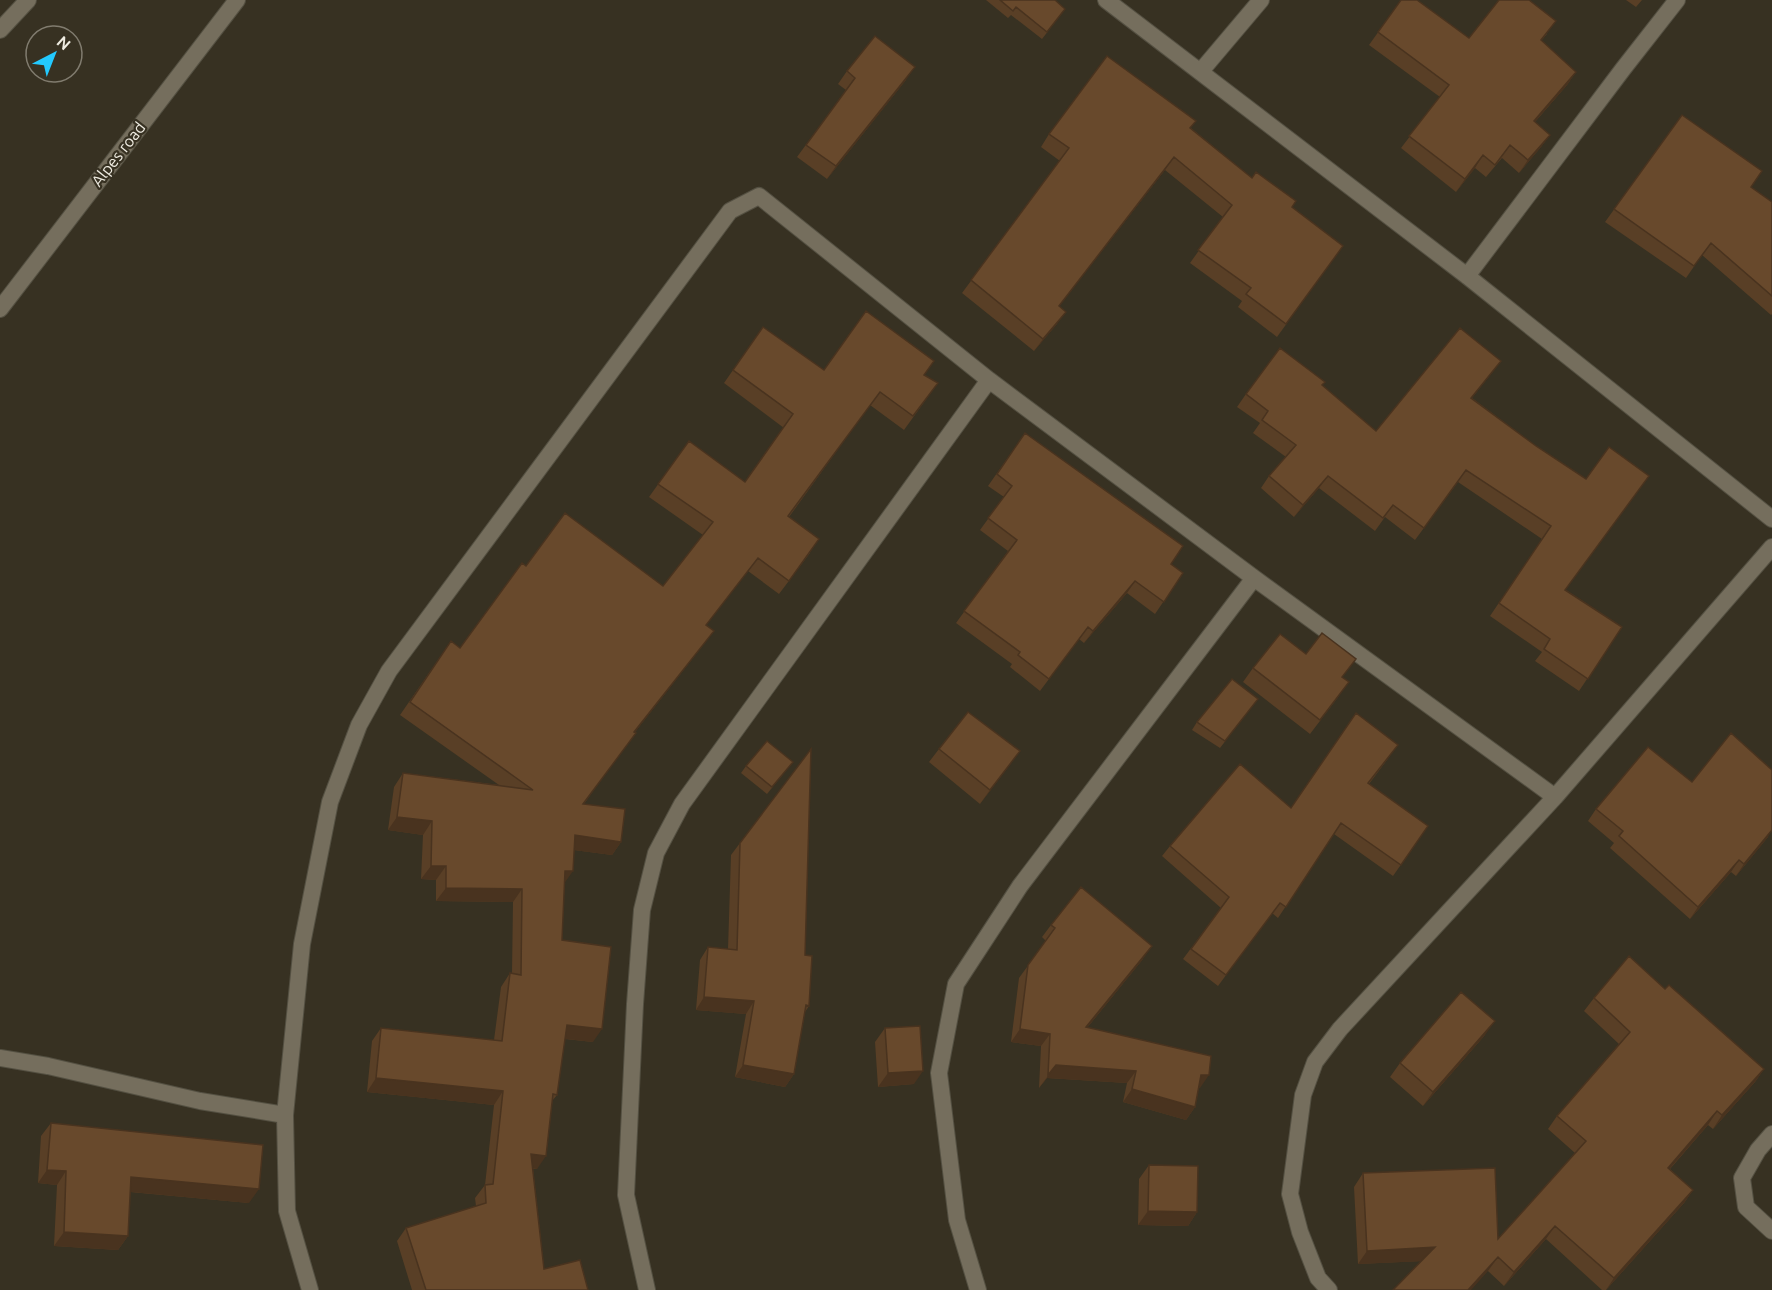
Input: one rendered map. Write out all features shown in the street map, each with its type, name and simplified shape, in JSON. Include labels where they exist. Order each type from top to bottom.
[{"type":"street","points":[[0,30],[28,0]]},
{"type":"street","name":"Alpes road","points":[[0,309],[237,0]]},
{"type":"street","points":[[1106,0],[1467,276],[1772,519]]},
{"type":"street","points":[[1201,71],[1261,0]]},
{"type":"street","points":[[1467,276],[1677,0]]},
{"type":"street","points":[[310,1290],[287,1211],[285,1114],[302,944],[330,802],[359,724],[389,671],[730,212],[759,196],[989,380],[1254,578],[1555,797]]},
{"type":"street","points":[[647,1290],[626,1195],[642,910],[656,853],[682,804],[989,380]]},
{"type":"street","points":[[1329,1290],[1318,1278],[1300,1232],[1290,1194],[1303,1095],[1316,1062],[1340,1029],[1555,797],[1772,547]]},
{"type":"street","points":[[978,1290],[957,1220],[939,1073],[956,984],[1020,886],[1254,578]]},
{"type":"street","points":[[0,1058],[48,1066],[200,1101],[285,1114]]},
{"type":"street","points":[[1772,1134],[1758,1150],[1742,1178],[1746,1207],[1772,1231]]},
{"type":"building","points":[[1000,0],[1055,0],[1065,9],[1047,32],[1016,7],[1013,11]]},
{"type":"building","points":[[1401,0],[1417,0],[1469,38],[1499,0],[1529,0],[1556,21],[1541,40],[1576,72],[1534,121],[1550,135],[1528,160],[1510,145],[1495,165],[1483,155],[1465,179],[1409,136],[1449,85],[1378,32]]},
{"type":"building","points":[[875,36],[915,67],[836,166],[806,145],[855,78],[847,71]]},
{"type":"building","points":[[1107,56],[1196,121],[1190,128],[1252,178],[1256,172],[1296,201],[1292,207],[1343,246],[1286,324],[1246,294],[1251,288],[1198,250],[1232,205],[1174,157],[1059,306],[1066,312],[1043,339],[971,280],[1069,148],[1049,134]]},
{"type":"building","points":[[1682,115],[1762,171],[1751,187],[1772,202],[1772,296],[1711,243],[1694,266],[1614,209]]},
{"type":"building","points":[[866,311],[934,361],[924,375],[938,383],[913,416],[880,392],[788,516],[819,539],[789,581],[758,558],[706,625],[714,631],[634,732],[636,733],[583,804],[625,809],[621,842],[575,835],[573,871],[565,871],[562,940],[611,947],[602,1029],[567,1025],[557,1095],[553,1094],[546,1156],[531,1154],[544,1269],[580,1260],[588,1290],[426,1290],[406,1228],[486,1203],[485,1185],[493,1184],[503,1091],[376,1078],[381,1028],[502,1041],[510,973],[521,975],[522,889],[446,888],[446,866],[431,866],[432,821],[397,817],[403,773],[533,790],[410,702],[451,641],[460,648],[522,563],[526,566],[565,513],[663,586],[713,522],[658,484],[689,441],[745,482],[793,414],[733,370],[763,327],[824,370]]},
{"type":"building","points":[[1460,328],[1501,361],[1471,398],[1536,446],[1586,479],[1609,447],[1649,476],[1565,590],[1622,627],[1588,679],[1544,649],[1550,639],[1499,603],[1551,526],[1466,470],[1424,528],[1393,505],[1383,518],[1328,476],[1303,505],[1269,476],[1296,445],[1262,420],[1268,411],[1246,394],[1280,348],[1325,382],[1322,385],[1376,431]]},
{"type":"building","points":[[1025,433],[1183,546],[1171,564],[1183,573],[1164,602],[1135,581],[1093,631],[1088,627],[1049,679],[1018,655],[1020,652],[964,611],[1017,540],[988,518],[1012,486],[997,474]]},
{"type":"building","points":[[1322,633],[1356,659],[1342,677],[1349,682],[1320,720],[1253,668],[1280,634],[1306,654]]},
{"type":"building","points":[[1232,679],[1258,699],[1225,741],[1197,722]]},
{"type":"building","points":[[968,712],[1020,751],[990,790],[939,749]]},
{"type":"building","points":[[1356,713],[1398,745],[1368,783],[1428,826],[1401,865],[1341,823],[1286,907],[1280,903],[1226,975],[1191,949],[1229,897],[1170,846],[1240,764],[1291,808]]},
{"type":"building","points":[[1731,733],[1772,770],[1772,830],[1744,864],[1739,860],[1698,907],[1619,836],[1623,831],[1596,809],[1648,747],[1692,782]]},
{"type":"building","points":[[767,741],[793,762],[772,787],[746,766]]},
{"type":"building","points":[[811,749],[805,955],[812,956],[809,1006],[806,1005],[794,1074],[743,1065],[754,1001],[704,997],[708,947],[737,950],[740,843]]},
{"type":"building","points":[[1081,887],[1152,946],[1086,1027],[1211,1056],[1209,1075],[1201,1075],[1195,1107],[1132,1089],[1136,1071],[1056,1065],[1048,1075],[1050,1034],[1020,1029],[1028,965],[1055,928],[1051,925]]},
{"type":"building","points":[[1629,956],[1665,989],[1669,985],[1764,1069],[1722,1115],[1717,1111],[1668,1168],[1693,1190],[1614,1278],[1555,1226],[1514,1272],[1498,1257],[1468,1290],[1393,1290],[1435,1247],[1367,1251],[1363,1173],[1495,1168],[1498,1239],[1586,1141],[1557,1116],[1630,1032],[1594,998]]},
{"type":"building","points":[[1461,992],[1495,1021],[1433,1092],[1400,1063]]},
{"type":"building","points":[[920,1026],[923,1071],[888,1073],[885,1028]]},
{"type":"building","points":[[51,1123],[263,1145],[259,1189],[131,1177],[128,1236],[64,1232],[66,1171],[47,1170]]},
{"type":"building","points":[[1149,1165],[1198,1166],[1197,1212],[1148,1211]]}]
